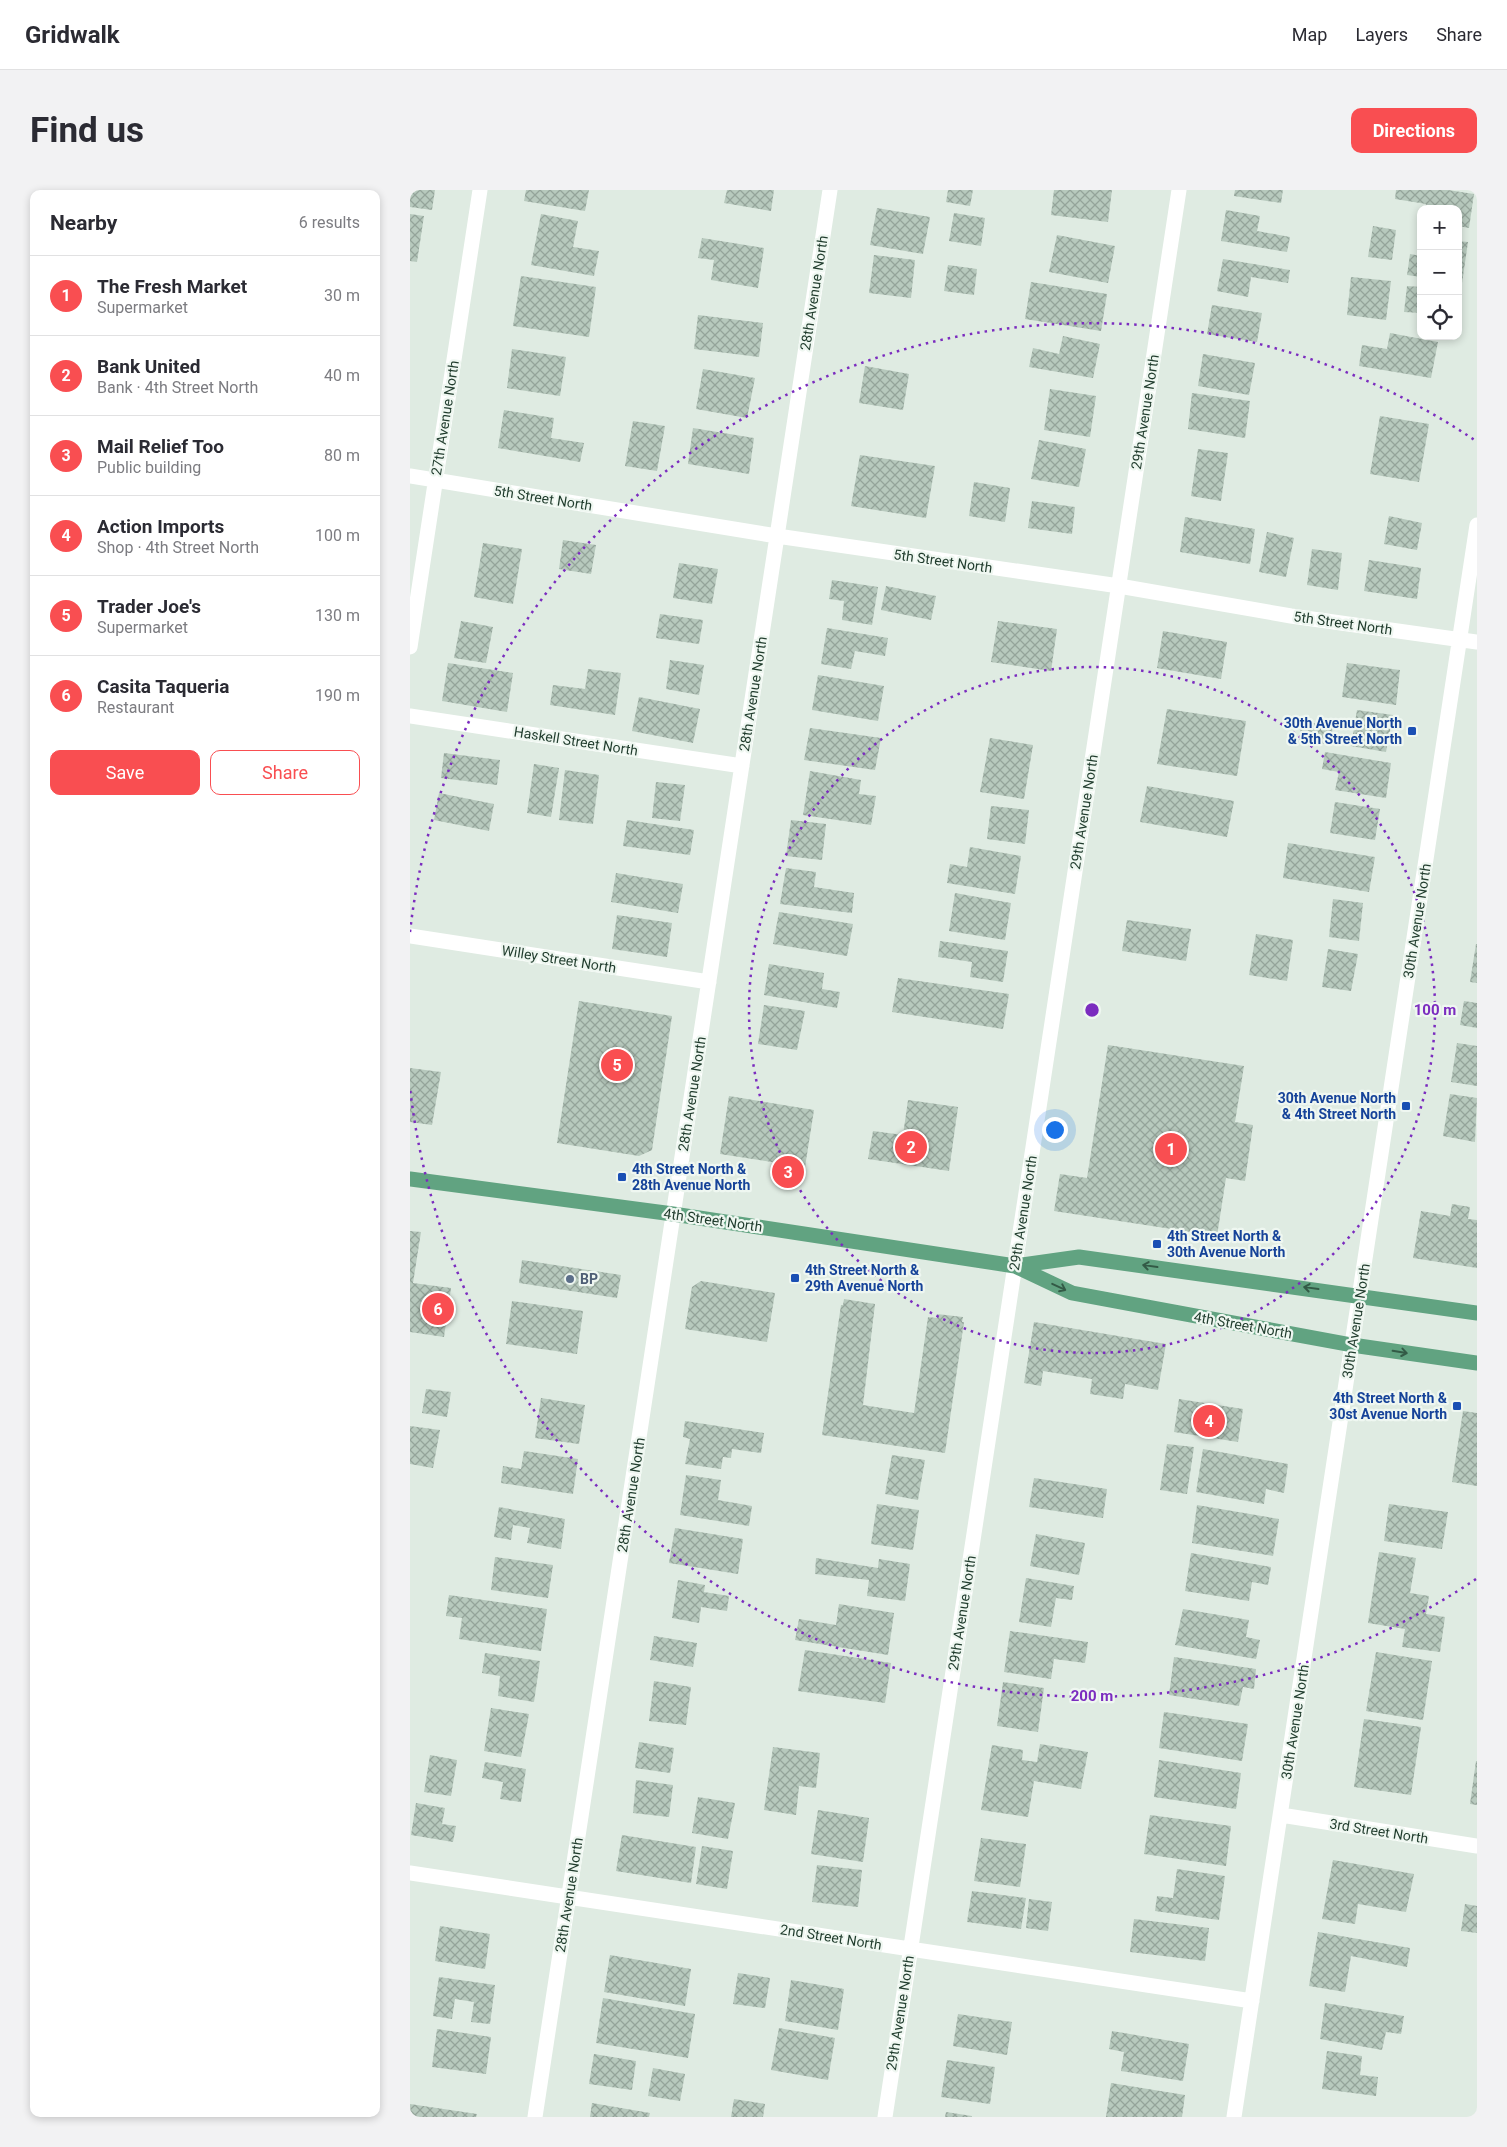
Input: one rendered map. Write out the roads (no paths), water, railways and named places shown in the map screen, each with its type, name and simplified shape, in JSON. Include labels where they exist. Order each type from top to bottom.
[{"type":"main road","name":"4th Street North","points":[[410,1179],[673,1214],[1015,1266],[1079,1257],[1360,1295],[1477,1313]]},
{"type":"main road","name":"4th Street North","points":[[1015,1266],[1072,1293],[1352,1345],[1477,1364]]},
{"type":"street","name":"27th Avenue North","points":[[410,647],[480,190]]},
{"type":"street","name":"28th Avenue North","points":[[535,2117],[830,190]]},
{"type":"street","name":"29th Avenue North","points":[[885,2117],[1179,190]]},
{"type":"street","name":"5th Street North","points":[[410,476],[777,536],[1119,586],[1291,616],[1477,642]]},
{"type":"street","name":"30th Avenue North","points":[[1234,2117],[1477,525]]},
{"type":"street","name":"Haskell Street North","points":[[410,716],[742,766]]},
{"type":"street","name":"Willey Street North","points":[[410,936],[709,982]]},
{"type":"street","name":"3rd Street North","points":[[1281,1815],[1477,1846]]},
{"type":"street","name":"2nd Street North","points":[[410,1873],[1252,2001]]},
{"type":"place","name":"30th Avenue North & 5th Street North","points":[[1412,731]]},
{"type":"place","name":"Trader Joe's","points":[[617,1065]]},
{"type":"place","name":"30th Avenue North & 4th Street North","points":[[1406,1106]]},
{"type":"place","name":"Bank United","points":[[911,1147]]},
{"type":"place","name":"The Fresh Market","points":[[1171,1149]]},
{"type":"place","name":"Mail Relief Too","points":[[788,1172]]},
{"type":"place","name":"4th Street North & 28th Avenue North","points":[[622,1177]]},
{"type":"place","name":"4th Street North & 30th Avenue North","points":[[1157,1244]]},
{"type":"place","name":"4th Street North & 29th Avenue North","points":[[795,1278]]},
{"type":"place","name":"BP","points":[[570,1279]]},
{"type":"place","name":"Casita Taqueria","points":[[438,1309]]},
{"type":"place","name":"4th Street North & 30st Avenue North","points":[[1457,1406]]},
{"type":"place","name":"Action Imports","points":[[1209,1421]]}]
